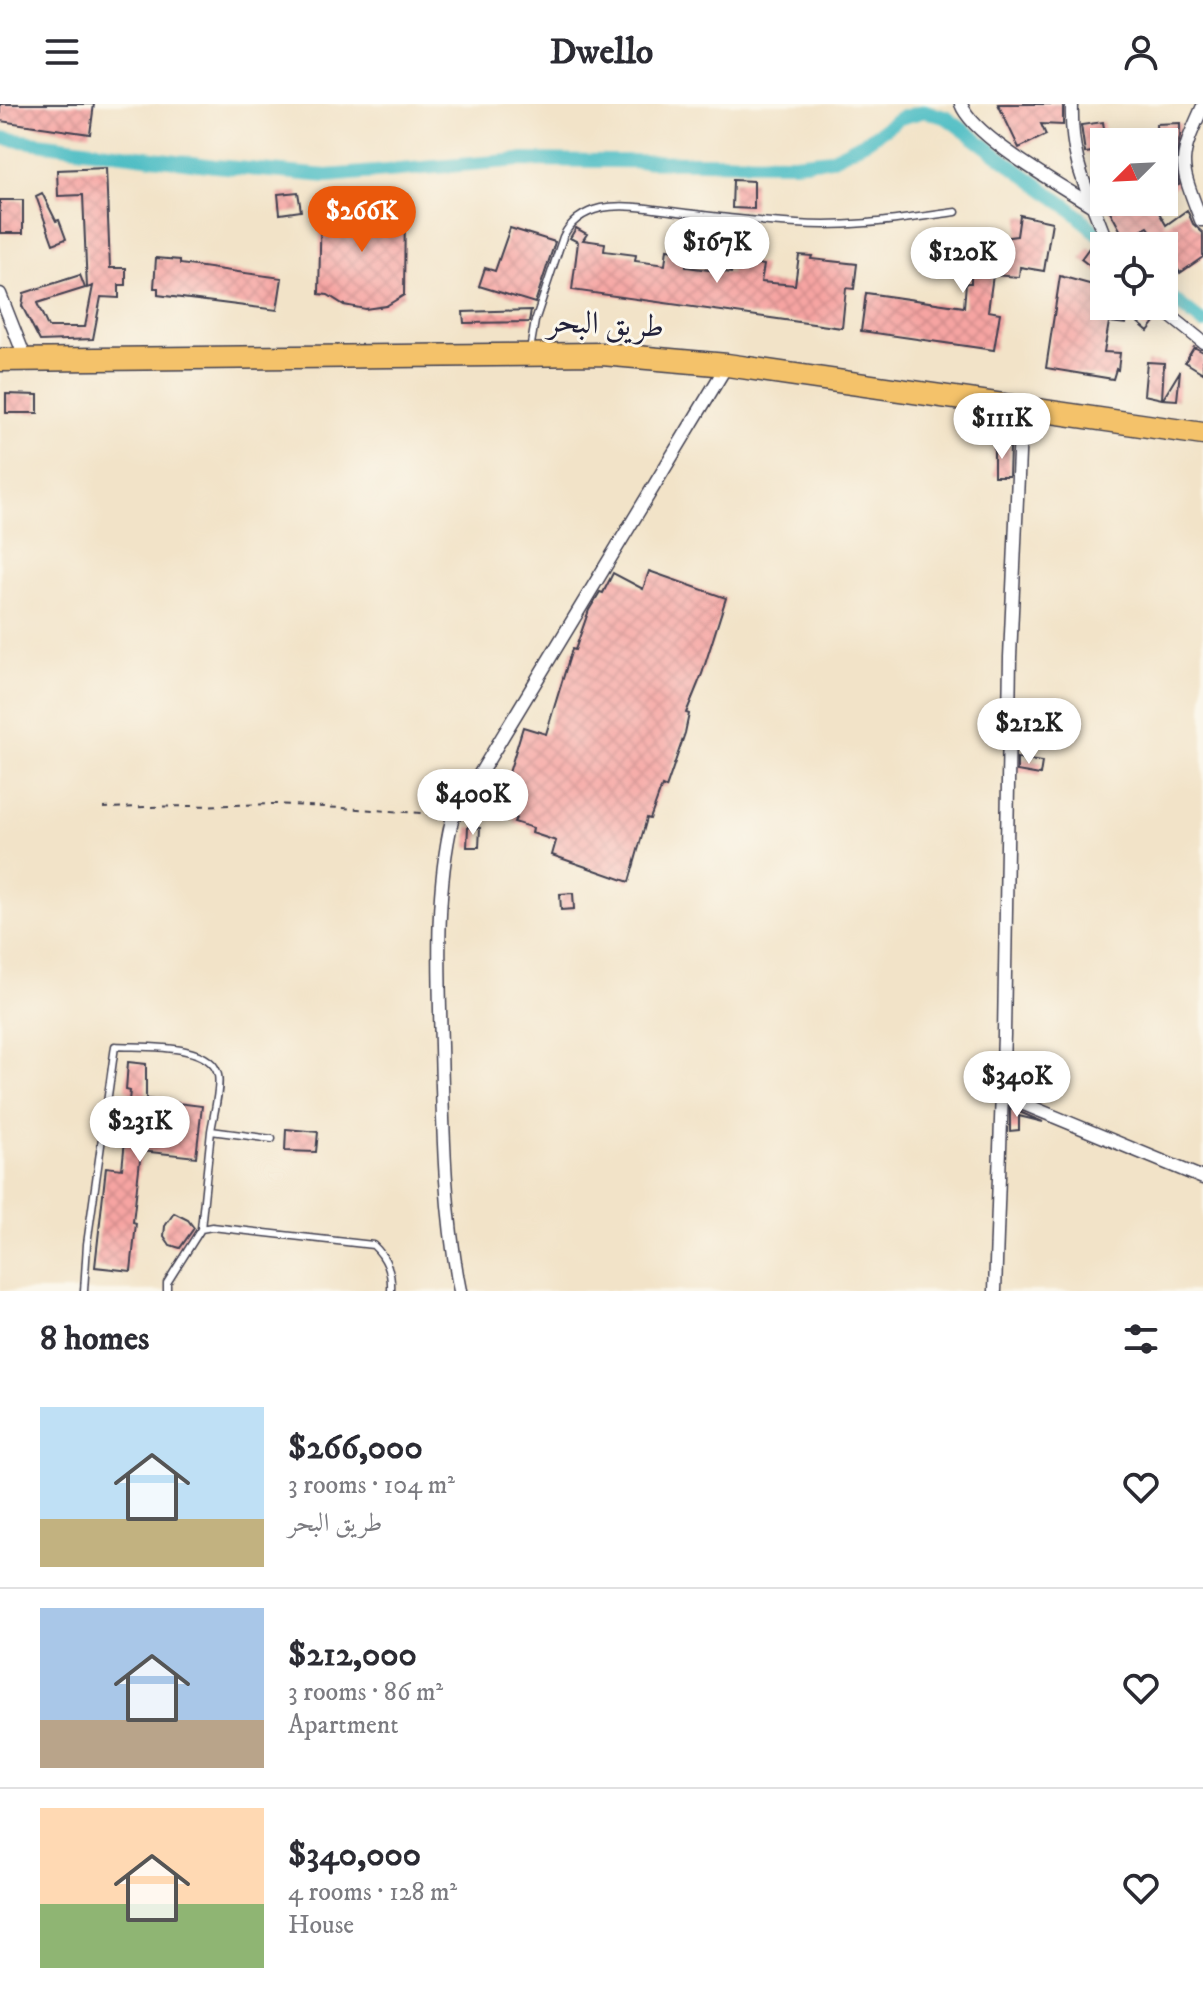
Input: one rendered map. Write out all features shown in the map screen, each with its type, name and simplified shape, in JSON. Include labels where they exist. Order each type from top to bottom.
[{"type":"highway","name":"طريق البحر","points":[[0,360],[602,354],[727,365],[1203,434]]},
{"type":"street","points":[[961,104],[965,114],[977,126],[1026,163],[1090,204]]},
{"type":"street","points":[[1072,104],[1073,151],[1090,202]]},
{"type":"street","points":[[1203,106],[1182,160],[1189,190],[1203,220]]},
{"type":"street","points":[[0,294],[26,360]]},
{"type":"street","points":[[1176,320],[1203,342]]},
{"type":"street","points":[[460,1291],[445,1162],[439,977],[447,843],[452,820],[727,365]]},
{"type":"street","points":[[995,1291],[1010,657],[1021,408]]},
{"type":"street","points":[[1002,1095],[1203,1178]]},
{"type":"lane","points":[[530,353],[535,321],[563,237],[577,219],[598,209],[647,209],[772,222],[848,226],[956,212]]},
{"type":"lane","points":[[84,1291],[87,1244],[115,1046],[199,1053],[211,1062],[218,1075],[201,1229],[167,1283],[167,1291]]},
{"type":"lane","points":[[211,1131],[272,1139]]},
{"type":"lane","points":[[201,1229],[225,1228],[373,1245],[386,1257],[392,1281],[391,1291]]},
{"type":"path","points":[[103,808],[276,804],[422,813],[452,820]]},
{"type":"building","points":[[0,104],[94,104],[90,134],[0,121]]},
{"type":"building","points":[[998,104],[1063,104],[1063,125],[1041,124],[1046,135],[1019,148]]},
{"type":"building","points":[[1103,122],[1104,128],[1090,128],[1090,152],[1085,153],[1081,125]]},
{"type":"building","points":[[1180,123],[1178,146],[1178,128],[1156,128],[1156,124]]},
{"type":"building","points":[[106,168],[110,268],[126,268],[126,285],[119,285],[119,298],[101,297],[93,339],[40,341],[22,306],[24,293],[80,275],[85,288],[37,303],[48,327],[85,327],[93,286],[87,288],[83,195],[58,196],[57,170]]},
{"type":"building","points":[[733,180],[754,181],[754,209],[732,208]]},
{"type":"building","points":[[298,192],[301,211],[280,214],[278,194]]},
{"type":"building","points":[[42,193],[56,221],[59,220],[66,239],[53,244],[36,196]]},
{"type":"building","points":[[0,200],[23,200],[23,233],[0,233]]},
{"type":"building","points":[[321,204],[405,206],[404,295],[386,306],[365,309],[344,305],[328,295],[319,294]]},
{"type":"building","points":[[1187,210],[1193,224],[1203,233],[1203,257],[1180,273],[1178,232],[1151,232],[1148,227],[1138,232],[1121,232],[1113,216],[1161,216],[1166,225]]},
{"type":"building","points":[[1020,215],[1052,222],[1044,271],[1020,267],[1019,277],[993,275],[988,311],[1000,313],[994,350],[861,331],[866,293],[964,307],[966,283],[971,283],[971,275],[979,276],[974,251],[993,247],[992,239],[1017,236]]},
{"type":"building","points":[[510,228],[555,242],[535,303],[479,286],[485,268],[495,271]]},
{"type":"building","points":[[576,228],[587,234],[583,240],[605,243],[604,251],[636,255],[635,261],[665,265],[667,249],[688,252],[686,267],[731,273],[733,260],[764,265],[761,282],[795,285],[799,255],[857,264],[854,289],[846,288],[842,328],[572,290],[578,242],[570,238]]},
{"type":"building","points":[[1089,248],[1090,249],[1090,266],[1081,259]]},
{"type":"building","points":[[156,258],[282,278],[277,310],[158,295],[158,288],[154,288]]},
{"type":"building","points":[[1060,276],[1090,284],[1090,320],[1127,320],[1126,324],[1109,322],[1104,352],[1120,353],[1118,370],[1113,379],[1046,368]]},
{"type":"building","points":[[531,310],[529,322],[464,323],[463,312]]},
{"type":"building","points":[[1135,320],[1156,320],[1148,331]]},
{"type":"building","points":[[1194,347],[1203,352],[1203,373],[1185,362]]},
{"type":"building","points":[[1147,362],[1164,363],[1162,399],[1144,395]]},
{"type":"building","points":[[1180,371],[1177,400],[1163,399]]},
{"type":"building","points":[[6,394],[38,395],[38,413],[6,413]]},
{"type":"building","points":[[994,447],[1010,447],[1009,476],[994,476]]},
{"type":"building","points":[[649,571],[726,598],[686,713],[689,714],[685,733],[666,788],[662,786],[650,819],[647,818],[629,882],[552,855],[556,841],[532,833],[533,828],[497,812],[523,727],[546,734],[572,649],[575,650],[589,610],[600,592],[603,593],[613,573],[643,589]]},
{"type":"building","points":[[1017,758],[1042,762],[1040,775],[1017,771]]},
{"type":"building","points":[[468,827],[480,828],[479,847],[467,847]]},
{"type":"building","points":[[573,893],[574,909],[561,910],[560,894]]},
{"type":"building","points":[[128,1062],[146,1064],[146,1099],[202,1106],[196,1157],[141,1151],[131,1271],[95,1267],[106,1167],[122,1169],[130,1091],[126,1090]]},
{"type":"building","points":[[1010,1108],[1043,1122],[1019,1116],[1019,1130],[1010,1131]]},
{"type":"building","points":[[286,1129],[318,1132],[316,1152],[285,1151]]},
{"type":"building","points":[[174,1213],[188,1220],[194,1228],[180,1248],[170,1245],[164,1236],[165,1226]]},
{"type":"waterway","points":[[0,138],[215,166],[327,176],[520,160],[794,163],[831,159],[868,140],[900,118],[925,111],[947,118],[1072,210],[1096,232]]},
{"type":"waterway","points":[[1178,303],[1203,323]]}]
